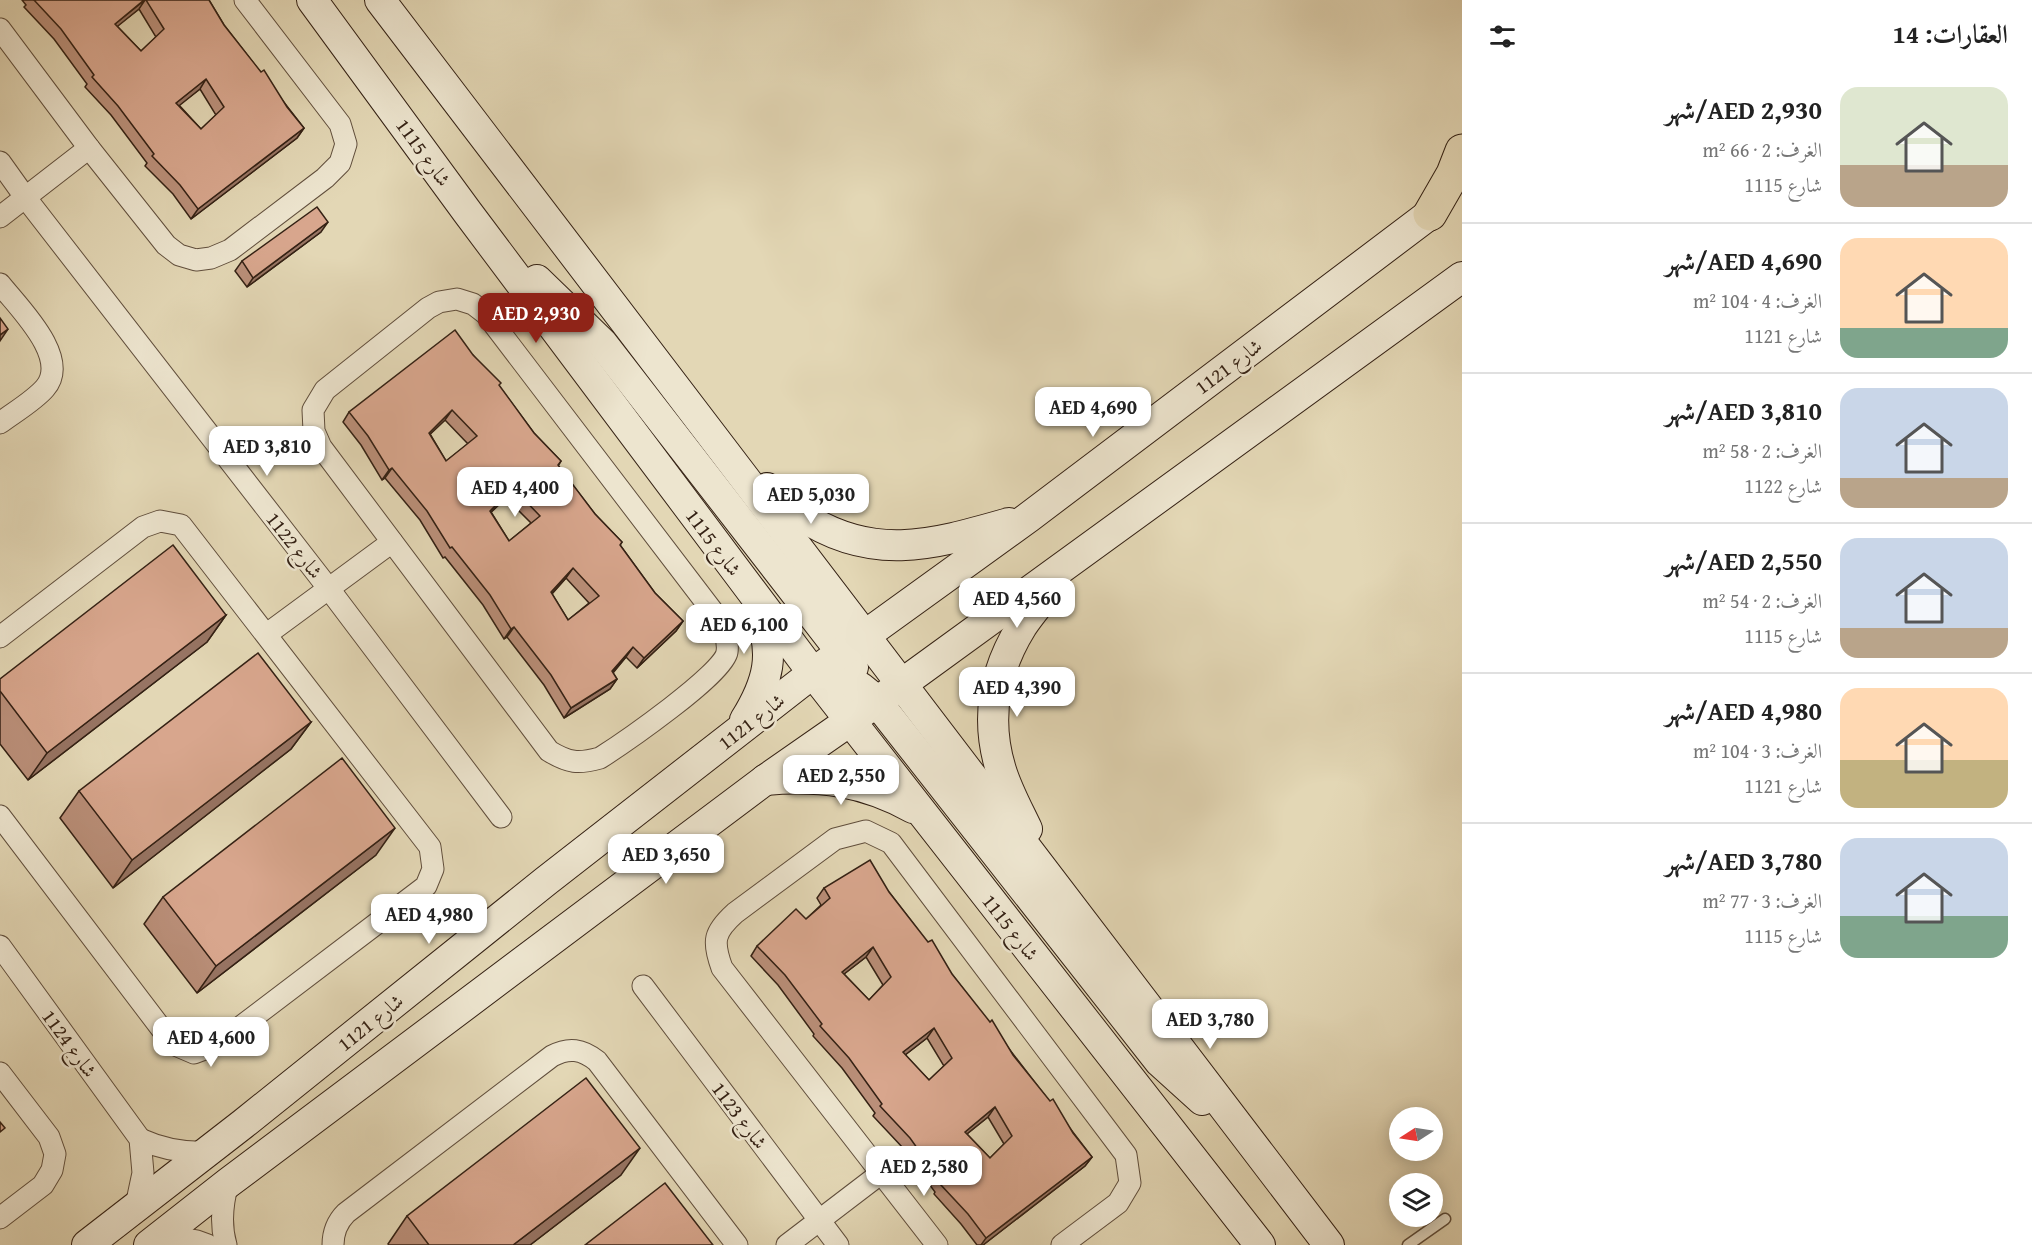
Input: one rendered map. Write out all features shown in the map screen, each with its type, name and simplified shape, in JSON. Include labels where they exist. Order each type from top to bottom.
[{"type":"highway","points":[[1424,219],[1457,163]]},
{"type":"street","points":[[0,29],[89,148],[166,245],[179,255],[196,260],[211,258],[230,250],[325,178],[340,163],[346,144],[340,124],[246,0]]},
{"type":"street","name":"شارع 1115","points":[[312,0],[468,213],[849,721],[1260,1245]]},
{"type":"street","points":[[380,0],[731,459],[852,644],[853,666],[868,677],[900,685],[1054,883],[1329,1245]]},
{"type":"street","points":[[0,217],[89,148]]},
{"type":"street","name":"شارع 1122","points":[[0,162],[329,589],[501,817]]},
{"type":"street","points":[[468,213],[602,343],[852,644]]},
{"type":"street","name":"شارع 1121","points":[[87,1245],[813,673],[1029,517],[1424,219]]},
{"type":"street","points":[[155,1240],[765,780],[877,702],[1461,278]]},
{"type":"street","points":[[0,284],[46,343],[53,370],[45,389],[0,423]]},
{"type":"street","points":[[457,298],[473,304],[486,314],[717,617],[726,634],[727,653],[718,668],[702,683],[612,750],[600,758],[585,762],[565,761],[549,751],[392,542],[321,447],[314,431],[313,410],[325,390],[428,308],[457,298]]},
{"type":"street","points":[[731,459],[798,514],[825,529],[851,539],[893,546],[928,543],[959,537],[1029,517]]},
{"type":"street","points":[[0,637],[143,527],[160,520],[181,525],[430,847],[433,869],[426,886],[218,1044],[194,1053],[173,1044],[4,829]]},
{"type":"street","points":[[267,634],[392,542]]},
{"type":"street","points":[[1054,883],[1001,770],[993,732],[993,701],[998,677],[1022,626],[1073,558]]},
{"type":"street","points":[[738,732],[755,705],[769,667],[767,639],[759,614],[741,578]]},
{"type":"street","points":[[813,673],[848,679],[862,687],[877,702],[1160,1062],[1253,1145]]},
{"type":"street","points":[[765,780],[812,778],[849,783],[876,791],[921,813]]},
{"type":"street","points":[[937,1245],[723,968],[717,953],[716,936],[735,913],[835,839],[866,831],[891,843],[1126,1155],[1130,1183],[1118,1203],[1062,1245]]},
{"type":"street","name":"شارع 1124","points":[[0,946],[140,1139]]},
{"type":"street","name":"شارع 1123","points":[[643,986],[838,1245]]},
{"type":"street","points":[[333,1245],[337,1224],[346,1213],[552,1056],[575,1050],[584,1052],[597,1060],[737,1245]]},
{"type":"street","points":[[0,1073],[49,1137],[55,1154],[52,1170],[43,1185],[0,1218]]},
{"type":"street","points":[[136,1206],[143,1173],[140,1139],[172,1151],[206,1152]]},
{"type":"street","points":[[787,1245],[880,1174]]},
{"type":"street","points":[[226,1245],[221,1219],[228,1183]]},
{"type":"street","points":[[155,1240],[189,1239],[208,1245]]},
{"type":"lane","points":[[1408,1245],[1445,1220]]},
{"type":"building","points":[[34,0],[144,0],[115,24],[141,51],[164,29],[146,0],[209,0],[224,25],[261,72],[264,70],[287,107],[304,128],[198,209],[180,185],[152,156],[154,154],[118,106],[92,77],[94,75],[61,29]],"holes":[[[206,79],[224,107],[201,129],[176,103]]]},
{"type":"building","points":[[317,207],[328,222],[253,278],[242,261]]},
{"type":"building","points":[[0,318],[8,329],[0,335]]},
{"type":"building","points":[[455,330],[473,355],[501,383],[499,385],[534,433],[561,461],[558,465],[595,514],[622,542],[620,545],[655,593],[683,621],[644,658],[633,647],[612,671],[617,679],[571,708],[551,675],[514,627],[511,629],[490,595],[452,547],[450,548],[427,511],[392,468],[389,470],[368,436],[349,412]],"holes":[[[452,410],[477,436],[446,461],[429,433]],[[513,488],[540,516],[509,541],[490,511]],[[573,568],[599,596],[568,620],[551,592]]]},
{"type":"building","points":[[173,545],[226,615],[47,753],[0,691],[0,679]]},
{"type":"building","points":[[258,653],[311,722],[132,860],[79,791]]},
{"type":"building","points":[[342,758],[395,828],[216,966],[163,897]]},
{"type":"building","points":[[870,860],[889,892],[928,942],[932,940],[952,974],[990,1022],[992,1020],[1013,1055],[1050,1101],[1053,1099],[1073,1133],[1092,1157],[986,1238],[968,1214],[941,1185],[942,1183],[910,1138],[880,1106],[882,1104],[849,1058],[820,1026],[822,1024],[785,975],[757,946],[796,909],[806,919],[830,898],[824,888]],"holes":[[[873,947],[891,977],[869,1000],[842,972]],[[934,1028],[952,1058],[929,1080],[903,1052]],[[995,1107],[1012,1136],[990,1158],[965,1132]]]},
{"type":"building","points":[[586,1078],[640,1148],[513,1245],[429,1245],[407,1216]]},
{"type":"building","points":[[0,1122],[5,1128],[0,1132]]},
{"type":"building","points":[[665,1183],[713,1245],[585,1245]]}]
